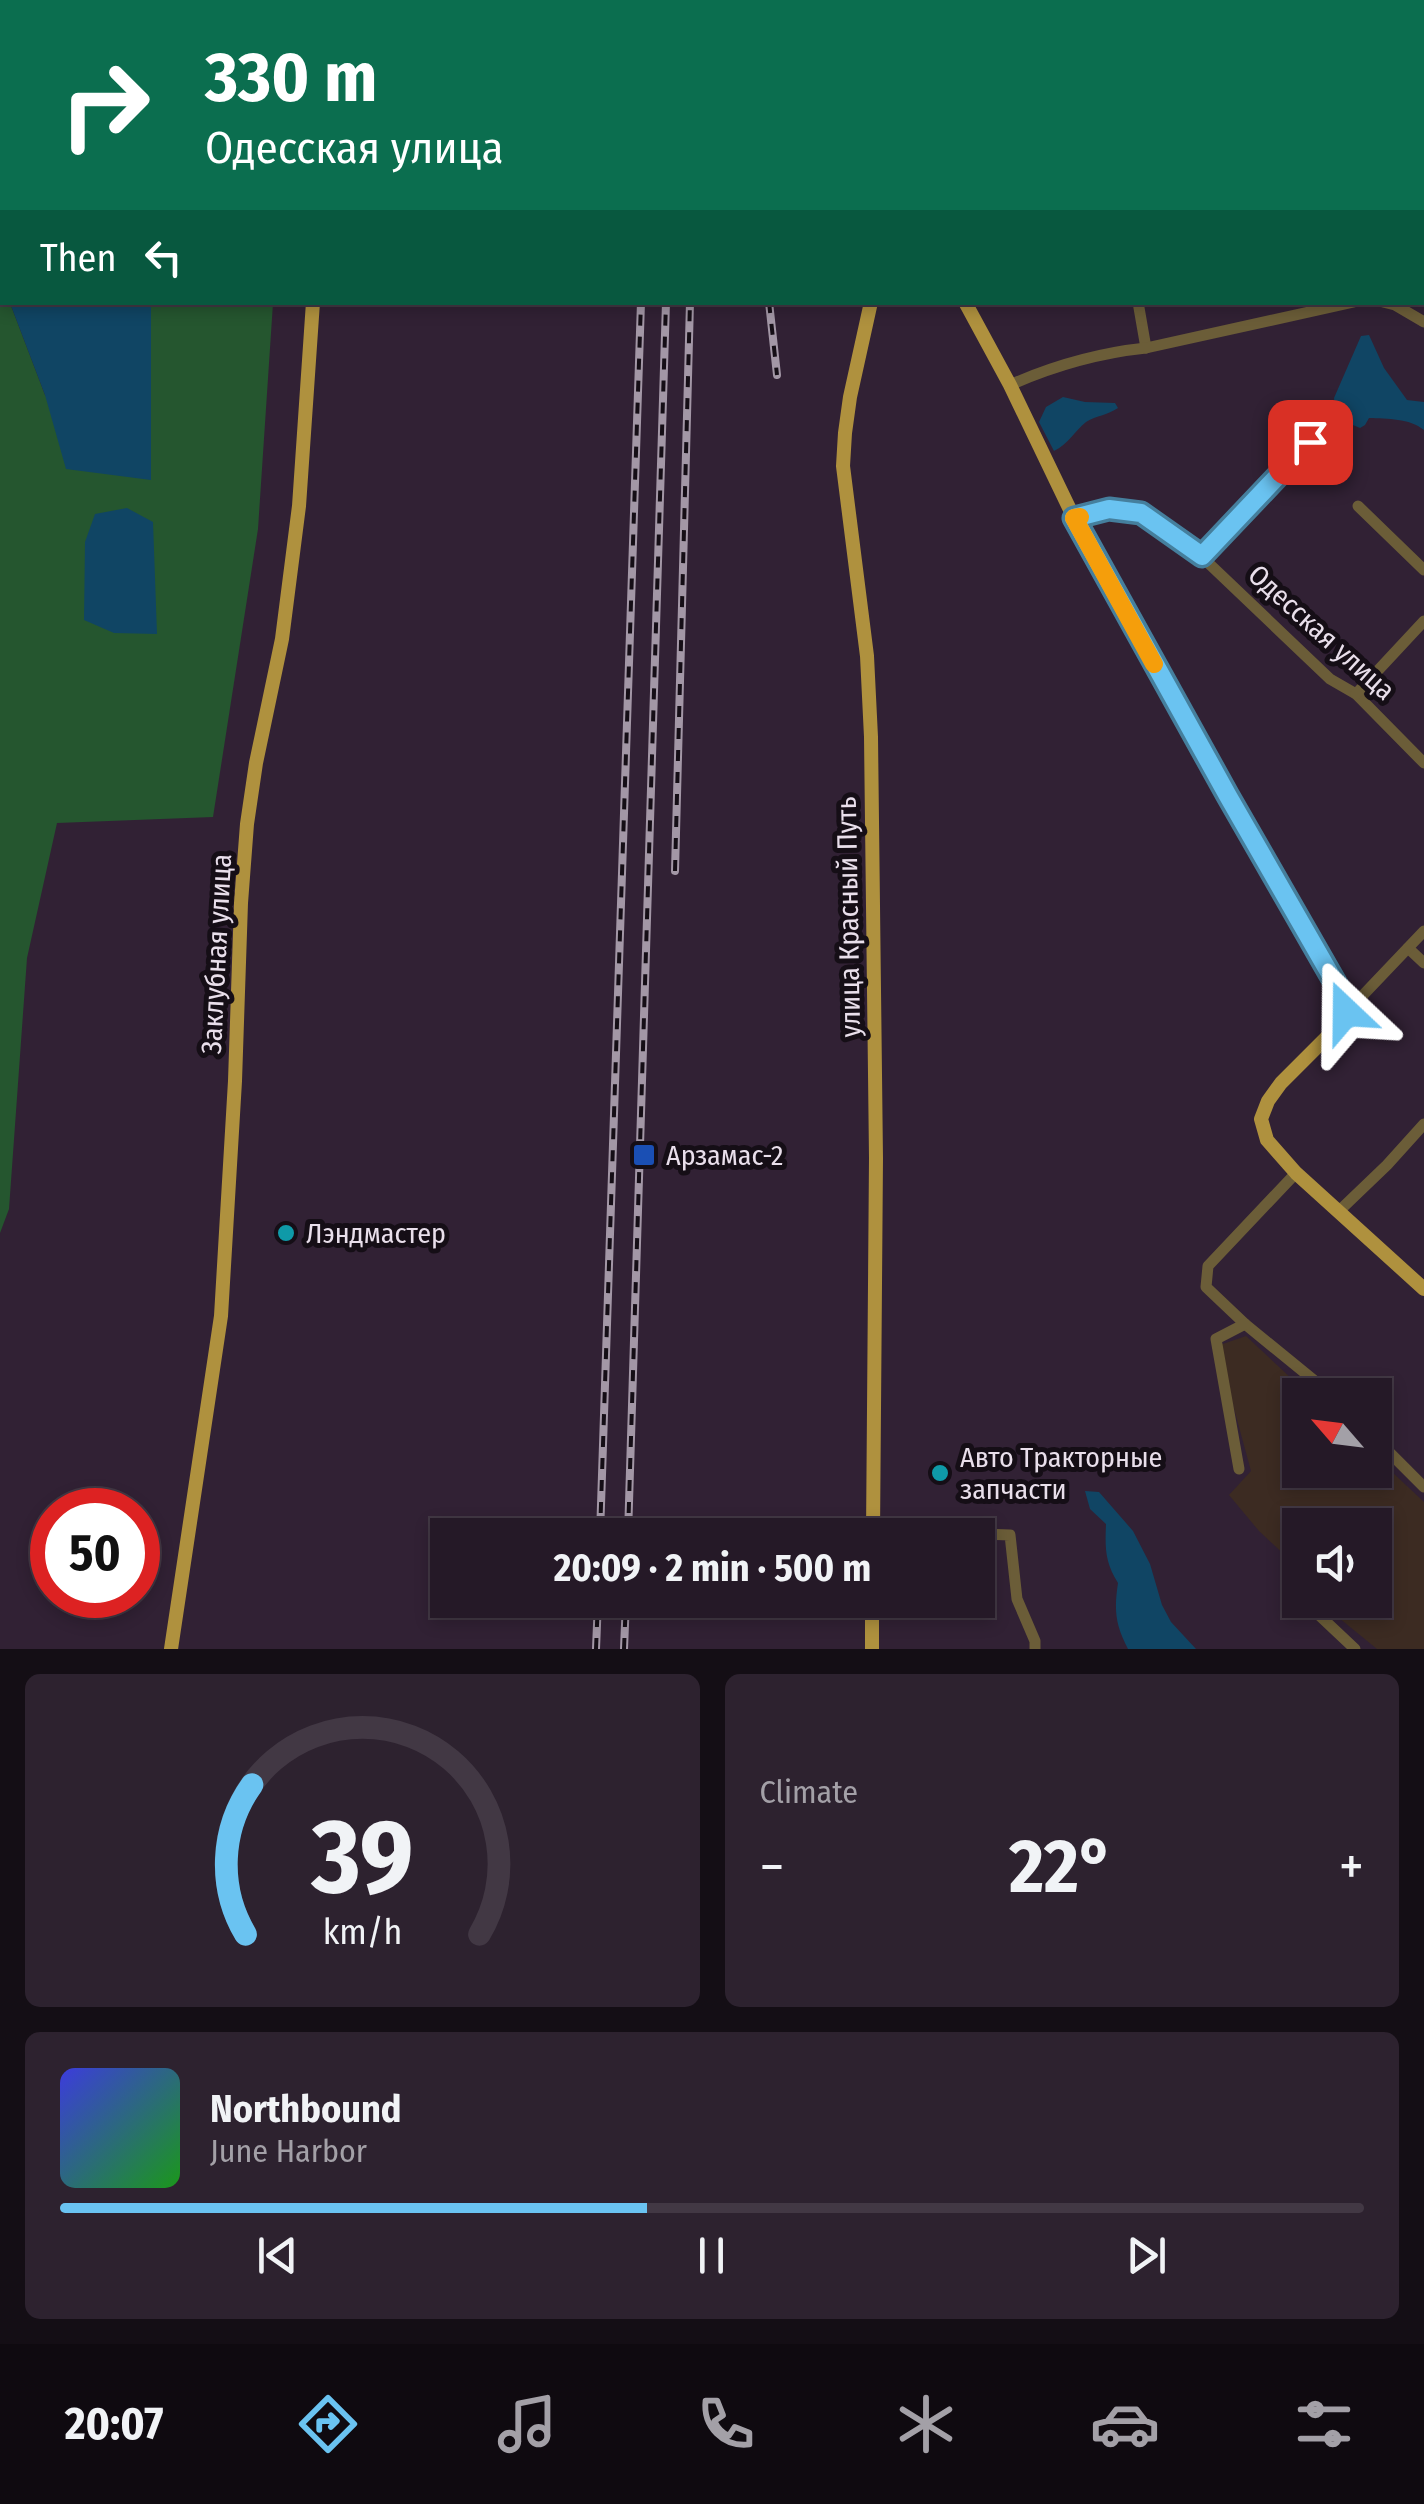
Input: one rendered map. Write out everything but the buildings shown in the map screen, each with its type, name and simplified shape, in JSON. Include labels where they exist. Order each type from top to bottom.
[{"type":"main road","name":"Заклубная улица","points":[[171,1649],[221,1316],[247,824],[282,639],[299,506],[313,305]]},
{"type":"main road","name":"улица Красный Путь","points":[[873,305],[850,398],[843,466],[867,656],[871,737],[876,1158],[873,1518]]},
{"type":"main road","points":[[967,305],[1074,518],[1341,993],[1346,1012],[1268,1101],[1261,1119],[1266,1140],[1296,1174],[1424,1290]]},
{"type":"main road","points":[[872,1618],[872,1649]]},
{"type":"street","points":[[1139,305],[1146,348]]},
{"type":"street","points":[[1010,386],[1044,370],[1112,352],[1340,305]]},
{"type":"street","points":[[1397,305],[1424,322]]},
{"type":"street","points":[[1202,556],[1310,442]]},
{"type":"street","points":[[1358,506],[1424,570]]},
{"type":"street","name":"Одесская улица","points":[[1074,518],[1109,509],[1141,513],[1202,556],[1330,679],[1356,694],[1424,763]]},
{"type":"street","points":[[1356,694],[1424,621]]},
{"type":"street","points":[[1346,1012],[1424,932]]},
{"type":"street","points":[[1408,948],[1424,963]]},
{"type":"street","points":[[1338,1212],[1424,1124]]},
{"type":"street","points":[[1296,1174],[1208,1266],[1206,1287],[1311,1378]]},
{"type":"street","points":[[1240,1468],[1216,1339],[1245,1324]]},
{"type":"street","points":[[1392,1455],[1424,1487]]},
{"type":"street","points":[[995,1535],[1010,1535],[1016,1600],[1035,1649]]},
{"type":"street","points":[[1322,1618],[1355,1649]]},
{"type":"shaded area","points":[[1246,1336],[1291,1378],[1282,1378],[1282,1488],[1392,1488],[1392,1472],[1424,1502],[1424,1649],[1377,1649],[1339,1618],[1392,1618],[1392,1508],[1282,1508],[1282,1553],[1229,1495],[1251,1471],[1217,1346]]},
{"type":"green space","points":[[0,305],[11,305],[45,395],[151,479],[151,305],[273,305],[258,529],[213,817],[57,823],[27,958],[9,1209],[0,1233]]},
{"type":"water","points":[[11,305],[151,305],[151,480],[66,469],[45,395]]},
{"type":"water","points":[[1369,335],[1384,368],[1407,400],[1424,402],[1424,430],[1405,421],[1369,418],[1360,428],[1336,418],[1334,398],[1361,336]]},
{"type":"water","points":[[1063,397],[1115,403],[1118,408],[1086,422],[1054,451],[1039,422],[1046,407]]},
{"type":"water","points":[[127,508],[153,522],[157,634],[114,633],[84,620],[85,542],[95,514]]},
{"type":"water","points":[[1085,1491],[1099,1492],[1133,1531],[1171,1622],[1196,1649],[1128,1649],[1117,1617],[1118,1583],[1107,1555],[1106,1524],[1090,1509]]},
{"type":"railway","points":[[601,1518],[641,305]]},
{"type":"railway","points":[[629,1518],[666,305]]},
{"type":"railway","points":[[675,871],[690,305]]},
{"type":"railway","points":[[769,305],[777,375]]},
{"type":"railway","points":[[596,1649],[597,1618]]},
{"type":"railway","points":[[624,1649],[625,1618]]},
{"type":"slow traffic","points":[[1080,517],[1074,518],[1154,664]]},
{"type":"place","name":"Арзамас-2","points":[[644,1155]]},
{"type":"place","name":"Лэндмастер","points":[[286,1233]]},
{"type":"place","name":"Авто Тракторные запчасти","points":[[940,1473]]},
{"type":"route","points":[[1310,442],[1202,556],[1141,513],[1109,509],[1074,518],[1341,993],[1346,1012]]}]
